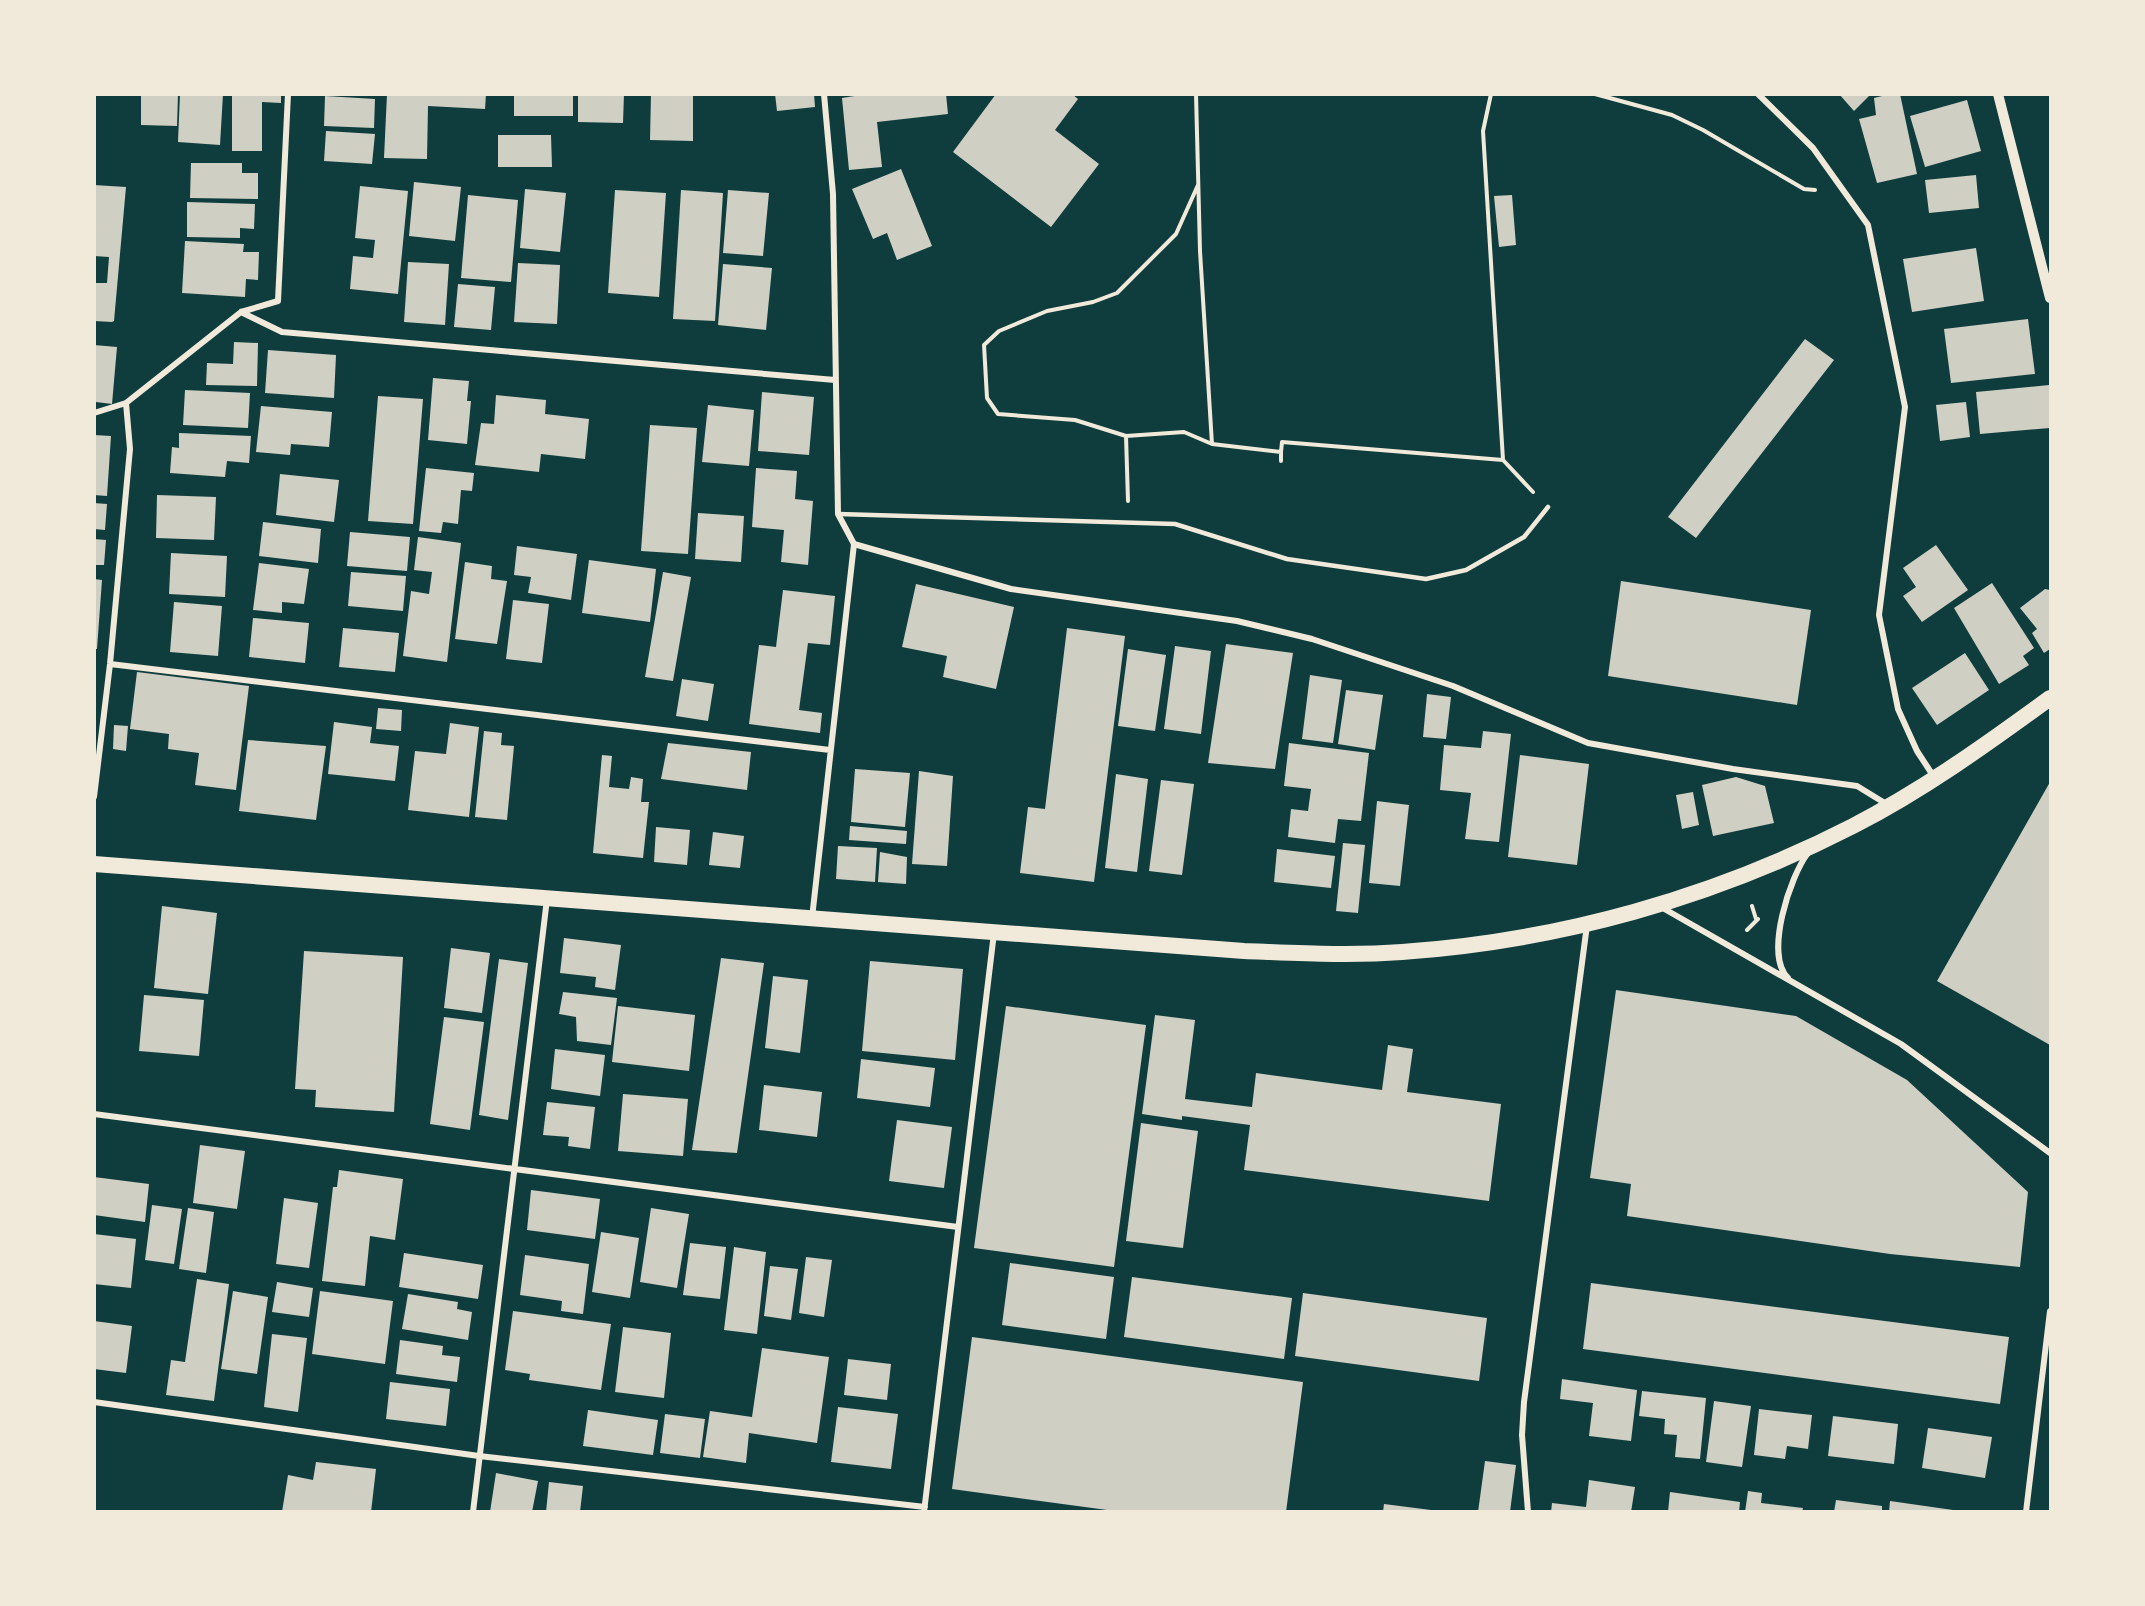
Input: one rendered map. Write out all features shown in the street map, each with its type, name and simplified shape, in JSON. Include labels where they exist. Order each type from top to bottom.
[{"type":"highway","points":[[94,864],[1244,951],[1323,954],[1401,952],[1480,945],[1587,924],[1659,905],[1730,880],[1827,838],[1889,806],[1935,778],[2050,698]]},
{"type":"street","points":[[94,413],[126,403],[242,312],[278,301],[288,94]]},
{"type":"street","points":[[812,918],[854,544],[838,514],[833,194],[824,94]]},
{"type":"street","points":[[1758,94],[1813,148],[1868,225],[1905,407],[1879,615],[1898,708],[1917,751],[1935,778]]},
{"type":"street","points":[[1998,94],[2050,298]]},
{"type":"street","points":[[242,312],[282,332],[835,380]]},
{"type":"street","points":[[94,797],[110,664],[130,449],[126,403]]},
{"type":"street","points":[[854,544],[1011,589],[1237,621],[1312,639],[1453,686],[1588,743],[1733,769],[1857,786],[1889,806]]},
{"type":"street","points":[[110,664],[830,750]]},
{"type":"street","points":[[1798,987],[1784,974],[1777,957],[1778,938],[1802,861],[1812,849],[1827,838]]},
{"type":"street","points":[[473,1512],[512,1171],[547,898]]},
{"type":"street","points":[[1659,905],[1675,917],[1915,1053],[2050,1154]]},
{"type":"street","points":[[1528,1512],[1522,1435],[1524,1402],[1587,924]]},
{"type":"street","points":[[94,1402],[479,1456],[924,1509],[994,932]]},
{"type":"street","points":[[94,1114],[512,1171],[958,1227]]},
{"type":"street","points":[[2026,1512],[2050,1311]]},
{"type":"lane","points":[[838,514],[1175,524],[1287,559],[1426,579],[1466,570],[1524,537],[1548,507]]},
{"type":"path","points":[[1196,94],[1198,185],[1212,444]]},
{"type":"path","points":[[1491,94],[1483,131],[1503,460],[1548,507]]},
{"type":"path","points":[[1595,94],[1672,115],[1703,130],[1804,189],[1842,191]]},
{"type":"path","points":[[1198,185],[1176,234],[1117,293],[1094,302],[1047,311],[999,331],[984,345],[987,398],[998,414],[1075,420],[1126,436],[1184,432],[1212,444],[1281,452]]},
{"type":"path","points":[[1126,436],[1128,508]]},
{"type":"path","points":[[1281,461],[1282,442],[1503,460]]},
{"type":"path","points":[[1752,906],[1756,918]]},
{"type":"building","points":[[141,94],[178,94],[177,126],[141,125]]},
{"type":"building","points":[[180,94],[223,94],[220,145],[178,142]]},
{"type":"building","points":[[232,94],[281,94],[281,103],[262,102],[262,151],[232,151]]},
{"type":"building","points":[[387,94],[486,94],[485,109],[428,106],[427,159],[384,158]]},
{"type":"building","points":[[514,94],[573,94],[573,116],[514,116]]},
{"type":"building","points":[[578,94],[624,94],[623,123],[578,122]]},
{"type":"building","points":[[651,94],[693,94],[693,141],[650,140]]},
{"type":"building","points":[[775,94],[814,94],[815,107],[777,111]]},
{"type":"building","points":[[867,94],[946,94],[948,114],[877,122],[882,167],[849,170],[842,98]]},
{"type":"building","points":[[996,94],[1072,94],[1078,99],[1055,130],[1099,164],[1051,227],[953,152]]},
{"type":"building","points":[[1839,94],[1871,94],[1854,111]]},
{"type":"building","points":[[1900,94],[1917,174],[1877,183],[1859,119],[1876,115],[1874,98]]},
{"type":"building","points":[[325,96],[375,99],[374,128],[324,126]]},
{"type":"building","points":[[1967,100],[1981,151],[1925,167],[1910,116]]},
{"type":"building","points":[[326,131],[375,134],[372,164],[324,161]]},
{"type":"building","points":[[498,135],[551,135],[552,167],[498,167]]},
{"type":"building","points":[[191,163],[242,163],[242,173],[258,173],[258,199],[190,198]]},
{"type":"building","points":[[901,169],[932,246],[897,260],[887,233],[873,239],[852,189]]},
{"type":"building","points":[[1976,175],[1979,208],[1929,213],[1925,180]]},
{"type":"building","points":[[414,182],[461,187],[455,241],[409,236]]},
{"type":"building","points":[[94,185],[126,187],[114,321],[112,322],[94,321],[94,283],[107,283],[109,257],[94,256]]},
{"type":"building","points":[[360,186],[408,191],[398,294],[350,289],[353,256],[373,258],[375,240],[355,238]]},
{"type":"building","points":[[525,189],[566,193],[560,252],[520,248]]},
{"type":"building","points":[[615,190],[666,193],[659,297],[608,293]]},
{"type":"building","points":[[681,190],[723,193],[715,321],[673,319]]},
{"type":"building","points":[[728,190],[769,193],[763,256],[723,253]]},
{"type":"building","points":[[468,195],[518,200],[511,282],[461,278]]},
{"type":"building","points":[[1512,195],[1516,245],[1499,247],[1494,196]]},
{"type":"building","points":[[187,202],[255,204],[254,229],[240,228],[240,238],[187,237]]},
{"type":"building","points":[[185,241],[244,244],[243,252],[259,252],[258,280],[246,279],[245,297],[182,293]]},
{"type":"building","points":[[1976,248],[1984,301],[1912,312],[1903,259]]},
{"type":"building","points":[[408,262],[449,264],[445,325],[404,322]]},
{"type":"building","points":[[518,263],[560,265],[557,324],[514,322]]},
{"type":"building","points":[[723,264],[772,268],[766,330],[718,325]]},
{"type":"building","points":[[458,284],[495,287],[491,330],[454,327]]},
{"type":"building","points":[[2028,319],[2035,374],[1951,383],[1944,329]]},
{"type":"building","points":[[1805,339],[1834,360],[1696,538],[1668,517]]},
{"type":"building","points":[[234,342],[258,343],[257,386],[206,385],[207,363],[233,364]]},
{"type":"building","points":[[94,345],[117,347],[112,404],[96,402]]},
{"type":"building","points":[[268,350],[336,355],[334,398],[265,393]]},
{"type":"building","points":[[433,378],[469,381],[467,401],[471,401],[467,444],[428,440]]},
{"type":"building","points":[[2049,385],[2050,428],[1980,434],[1976,392]]},
{"type":"building","points":[[185,390],[250,393],[248,428],[183,425]]},
{"type":"building","points":[[762,392],[814,397],[809,455],[758,451]]},
{"type":"building","points":[[496,395],[546,400],[545,414],[589,419],[585,459],[541,454],[539,472],[475,465],[481,423],[494,424]]},
{"type":"building","points":[[378,396],[423,399],[413,524],[368,521]]},
{"type":"building","points":[[1966,402],[1970,437],[1940,441],[1936,405]]},
{"type":"building","points":[[708,405],[754,410],[749,466],[702,462]]},
{"type":"building","points":[[261,406],[332,412],[329,447],[291,444],[290,455],[256,452]]},
{"type":"building","points":[[650,425],[697,428],[688,554],[641,551]]},
{"type":"building","points":[[179,433],[251,436],[249,463],[227,461],[225,477],[170,473],[172,447],[179,448]]},
{"type":"building","points":[[94,435],[111,436],[107,496],[94,495]]},
{"type":"building","points":[[426,468],[474,473],[472,491],[461,490],[458,524],[443,522],[441,533],[419,531]]},
{"type":"building","points":[[756,468],[797,471],[795,499],[813,501],[808,565],[781,562],[784,530],[752,527]]},
{"type":"building","points":[[280,474],[339,480],[334,522],[276,515]]},
{"type":"building","points":[[157,495],[216,497],[214,540],[156,538]]},
{"type":"building","points":[[94,503],[107,504],[105,530],[94,529]]},
{"type":"building","points":[[698,513],[744,516],[741,562],[695,559]]},
{"type":"building","points":[[263,522],[321,529],[318,563],[259,556]]},
{"type":"building","points":[[350,532],[410,537],[407,571],[347,566]]},
{"type":"building","points":[[418,537],[461,543],[447,662],[403,656],[411,591],[429,594],[432,572],[414,570]]},
{"type":"building","points":[[94,539],[106,540],[104,565],[94,565]]},
{"type":"building","points":[[1936,545],[1968,590],[1922,622],[1903,596],[1916,587],[1903,568]]},
{"type":"building","points":[[517,546],[577,554],[571,600],[528,593],[531,577],[514,575]]},
{"type":"building","points":[[171,553],[227,556],[225,597],[169,594]]},
{"type":"building","points":[[589,560],[656,569],[650,622],[582,613]]},
{"type":"building","points":[[465,562],[492,566],[491,579],[507,581],[497,644],[455,639]]},
{"type":"building","points":[[259,563],[309,569],[304,604],[282,602],[282,613],[253,610]]},
{"type":"building","points":[[351,572],[406,576],[403,611],[348,606]]},
{"type":"building","points":[[663,572],[691,577],[673,681],[645,677]]},
{"type":"building","points":[[94,579],[102,580],[97,649],[94,649]]},
{"type":"building","points":[[1621,581],[1811,610],[1797,705],[1608,676]]},
{"type":"building","points":[[1992,583],[2034,648],[2023,656],[2029,665],[1999,684],[1954,608]]},
{"type":"building","points":[[916,584],[1014,607],[996,689],[943,677],[947,656],[902,647]]},
{"type":"building","points":[[2045,589],[2050,590],[2050,649],[2044,653],[2032,633],[2037,629],[2020,608]]},
{"type":"building","points":[[783,590],[835,596],[830,645],[808,643],[799,710],[822,713],[820,733],[749,724],[759,645],[776,647]]},
{"type":"building","points":[[513,600],[549,604],[542,663],[506,659]]},
{"type":"building","points":[[174,602],[222,606],[218,656],[170,652]]},
{"type":"building","points":[[253,618],[309,623],[305,663],[249,657]]},
{"type":"building","points":[[343,628],[399,633],[395,672],[339,667]]},
{"type":"building","points":[[1067,628],[1125,636],[1094,882],[1020,873],[1028,807],[1045,809]]},
{"type":"building","points":[[1226,644],[1293,653],[1275,769],[1208,763]]},
{"type":"building","points":[[1175,646],[1211,651],[1201,734],[1164,729]]},
{"type":"building","points":[[1128,649],[1166,655],[1155,731],[1118,726]]},
{"type":"building","points":[[1965,653],[1989,690],[1937,725],[1912,688]]},
{"type":"building","points":[[137,672],[249,686],[236,790],[195,785],[199,753],[168,749],[169,734],[130,729]]},
{"type":"building","points":[[1310,675],[1342,680],[1333,743],[1302,739]]},
{"type":"building","points":[[682,679],[714,684],[708,721],[676,716]]},
{"type":"building","points":[[1346,690],[1383,695],[1375,750],[1338,744]]},
{"type":"building","points":[[1427,694],[1451,697],[1446,739],[1423,737]]},
{"type":"building","points":[[378,708],[402,710],[401,731],[376,729]]},
{"type":"building","points":[[334,722],[372,727],[370,743],[399,746],[395,781],[328,774]]},
{"type":"building","points":[[450,723],[479,727],[469,817],[408,810],[415,751],[446,754]]},
{"type":"building","points":[[114,725],[128,726],[126,751],[113,749]]},
{"type":"building","points":[[484,731],[502,733],[501,745],[514,746],[507,820],[475,817]]},
{"type":"building","points":[[1483,731],[1511,734],[1499,842],[1465,839],[1471,793],[1440,790],[1444,745],[1481,748]]},
{"type":"building","points":[[248,740],[326,746],[316,820],[239,811]]},
{"type":"building","points":[[668,743],[751,752],[747,790],[661,779]]},
{"type":"building","points":[[1289,743],[1369,753],[1361,821],[1338,819],[1335,843],[1288,837],[1291,809],[1308,811],[1311,789],[1284,786]]},
{"type":"building","points":[[602,755],[612,756],[609,787],[629,789],[631,777],[643,779],[641,802],[649,802],[643,858],[593,853]]},
{"type":"building","points":[[1520,755],[1589,764],[1577,865],[1508,857]]},
{"type":"building","points":[[855,769],[910,773],[905,827],[851,822]]},
{"type":"building","points":[[919,771],[953,776],[947,866],[912,864]]},
{"type":"building","points":[[1116,774],[1148,779],[1137,872],[1105,868]]},
{"type":"building","points":[[1736,777],[1765,786],[1774,823],[1713,836],[1702,785]]},
{"type":"building","points":[[1161,780],[1194,784],[1182,875],[1149,871]]},
{"type":"building","points":[[2050,782],[2050,1045],[1937,981]]},
{"type":"building","points":[[1693,792],[1699,825],[1682,829],[1676,795]]},
{"type":"building","points":[[1377,801],[1409,805],[1400,886],[1369,883]]},
{"type":"building","points":[[850,826],[907,831],[906,844],[849,840]]},
{"type":"building","points":[[656,827],[690,830],[687,865],[654,862]]},
{"type":"building","points":[[713,832],[744,836],[740,868],[709,865]]},
{"type":"building","points":[[1343,843],[1365,845],[1358,913],[1336,911]]},
{"type":"building","points":[[838,846],[877,848],[875,882],[836,879]]},
{"type":"building","points":[[1277,849],[1335,856],[1331,888],[1274,882]]},
{"type":"building","points":[[880,852],[907,857],[906,884],[878,882]]},
{"type":"building","points":[[162,906],[217,913],[208,994],[154,988]]},
{"type":"building","points":[[564,938],[621,945],[615,990],[595,987],[596,977],[560,973]]},
{"type":"building","points":[[451,948],[490,953],[482,1013],[444,1008]]},
{"type":"building","points":[[304,951],[403,957],[394,1112],[315,1107],[316,1090],[295,1089]]},
{"type":"building","points":[[721,958],[764,963],[737,1153],[692,1150]]},
{"type":"building","points":[[499,959],[528,963],[508,1120],[479,1115]]},
{"type":"building","points":[[870,961],[963,969],[955,1060],[862,1051]]},
{"type":"building","points":[[773,976],[808,980],[800,1053],[765,1048]]},
{"type":"building","points":[[1616,990],[1796,1016],[1907,1080],[2028,1192],[2020,1267],[1890,1254],[1627,1216],[1631,1184],[1590,1178]]},
{"type":"building","points":[[563,992],[617,998],[611,1045],[577,1041],[576,1017],[559,1014]]},
{"type":"building","points":[[144,995],[204,1000],[199,1056],[139,1051]]},
{"type":"building","points":[[618,1006],[695,1015],[689,1071],[612,1062]]},
{"type":"building","points":[[1006,1006],[1146,1025],[1114,1267],[974,1248]]},
{"type":"building","points":[[1155,1015],[1195,1020],[1185,1099],[1252,1107],[1256,1073],[1382,1090],[1388,1045],[1413,1049],[1407,1092],[1501,1104],[1489,1201],[1244,1170],[1250,1125],[1182,1116],[1182,1120],[1142,1114]]},
{"type":"building","points":[[444,1017],[484,1022],[470,1130],[430,1124]]},
{"type":"building","points":[[555,1049],[605,1055],[600,1096],[551,1089]]},
{"type":"building","points":[[861,1059],[935,1068],[930,1107],[857,1098]]},
{"type":"building","points":[[764,1085],[822,1092],[817,1137],[759,1130]]},
{"type":"building","points":[[623,1094],[688,1099],[683,1156],[618,1151]]},
{"type":"building","points":[[547,1102],[595,1107],[590,1149],[568,1146],[569,1137],[543,1135]]},
{"type":"building","points":[[897,1120],[952,1127],[944,1188],[889,1181]]},
{"type":"building","points":[[1141,1123],[1198,1131],[1183,1248],[1126,1241]]},
{"type":"building","points":[[200,1145],[245,1151],[237,1209],[193,1203]]},
{"type":"building","points":[[339,1170],[403,1179],[395,1240],[370,1236],[365,1286],[322,1281],[333,1187],[337,1187]]},
{"type":"building","points":[[94,1177],[149,1184],[145,1222],[94,1215]]},
{"type":"building","points":[[531,1190],[600,1199],[595,1239],[527,1230]]},
{"type":"building","points":[[284,1198],[318,1203],[309,1268],[276,1264]]},
{"type":"building","points":[[152,1205],[182,1209],[174,1264],[145,1260]]},
{"type":"building","points":[[188,1208],[214,1212],[206,1273],[179,1269]]},
{"type":"building","points":[[651,1208],[689,1214],[677,1288],[640,1282]]},
{"type":"building","points":[[601,1232],[639,1238],[630,1298],[592,1292]]},
{"type":"building","points":[[94,1234],[136,1239],[131,1288],[94,1284]]},
{"type":"building","points":[[690,1243],[726,1247],[720,1299],[683,1295]]},
{"type":"building","points":[[734,1247],[766,1252],[757,1334],[724,1330]]},
{"type":"building","points":[[404,1253],[483,1265],[478,1299],[399,1287]]},
{"type":"building","points":[[525,1255],[589,1264],[583,1314],[561,1311],[562,1301],[520,1295]]},
{"type":"building","points":[[806,1257],[832,1260],[824,1317],[799,1313]]},
{"type":"building","points":[[1010,1263],[1114,1277],[1106,1339],[1002,1325]]},
{"type":"building","points":[[770,1266],[798,1269],[791,1320],[764,1316]]},
{"type":"building","points":[[1132,1277],[1292,1298],[1284,1359],[1124,1337]]},
{"type":"building","points":[[197,1279],[229,1284],[214,1401],[166,1395],[171,1360],[185,1362]]},
{"type":"building","points":[[277,1282],[313,1288],[309,1317],[272,1312]]},
{"type":"building","points":[[1591,1283],[2009,1337],[2000,1404],[1583,1349]]},
{"type":"building","points":[[233,1291],[268,1297],[257,1374],[221,1369]]},
{"type":"building","points":[[320,1291],[393,1301],[385,1364],[312,1354]]},
{"type":"building","points":[[1303,1293],[1487,1318],[1479,1381],[1295,1356]]},
{"type":"building","points":[[408,1294],[458,1302],[457,1309],[472,1312],[468,1340],[402,1329]]},
{"type":"building","points":[[513,1311],[611,1324],[601,1390],[529,1380],[530,1374],[505,1370]]},
{"type":"building","points":[[94,1321],[132,1326],[126,1373],[94,1369]]},
{"type":"building","points":[[623,1327],[671,1333],[664,1398],[615,1392]]},
{"type":"building","points":[[272,1334],[307,1338],[298,1412],[264,1407]]},
{"type":"building","points":[[972,1337],[1303,1382],[1286,1512],[1122,1512],[952,1489]]},
{"type":"building","points":[[400,1340],[443,1346],[442,1355],[460,1357],[457,1382],[396,1374]]},
{"type":"building","points":[[762,1348],[829,1357],[817,1443],[749,1433],[746,1463],[703,1457],[710,1411],[752,1417]]},
{"type":"building","points":[[848,1359],[891,1364],[887,1400],[844,1395]]},
{"type":"building","points":[[1562,1379],[1637,1390],[1631,1441],[1589,1436],[1593,1403],[1560,1399]]},
{"type":"building","points":[[390,1382],[450,1389],[446,1426],[386,1419]]},
{"type":"building","points":[[1642,1391],[1706,1398],[1700,1459],[1675,1457],[1677,1435],[1664,1434],[1665,1419],[1639,1416]]},
{"type":"building","points":[[1714,1401],[1751,1406],[1742,1467],[1706,1462]]},
{"type":"building","points":[[838,1407],[898,1414],[891,1469],[831,1462]]},
{"type":"building","points":[[1759,1409],[1812,1415],[1808,1449],[1787,1446],[1785,1459],[1754,1455]]},
{"type":"building","points":[[588,1410],[658,1420],[653,1455],[583,1446]]},
{"type":"building","points":[[665,1414],[705,1419],[700,1458],[660,1453]]},
{"type":"building","points":[[1833,1416],[1898,1424],[1894,1464],[1828,1456]]},
{"type":"building","points":[[1928,1428],[1992,1437],[1985,1478],[1922,1468]]},
{"type":"building","points":[[1485,1461],[1516,1465],[1510,1512],[1478,1512]]},
{"type":"building","points":[[316,1462],[376,1469],[371,1512],[282,1512],[288,1475],[313,1480]]},
{"type":"building","points":[[496,1473],[538,1481],[532,1512],[490,1512]]},
{"type":"building","points":[[1589,1480],[1635,1487],[1631,1512],[1551,1512],[1552,1503],[1586,1507]]},
{"type":"building","points":[[549,1482],[583,1486],[580,1512],[546,1512]]},
{"type":"building","points":[[1748,1491],[1762,1493],[1761,1503],[1803,1508],[1802,1512],[1745,1512]]},
{"type":"building","points":[[1670,1492],[1740,1502],[1739,1512],[1668,1512]]},
{"type":"building","points":[[1836,1500],[1882,1506],[1882,1512],[1834,1512]]},
{"type":"building","points":[[1890,1501],[1953,1510],[1953,1512],[1889,1512]]},
{"type":"building","points":[[1384,1504],[1431,1510],[1431,1512],[1383,1512]]}]
